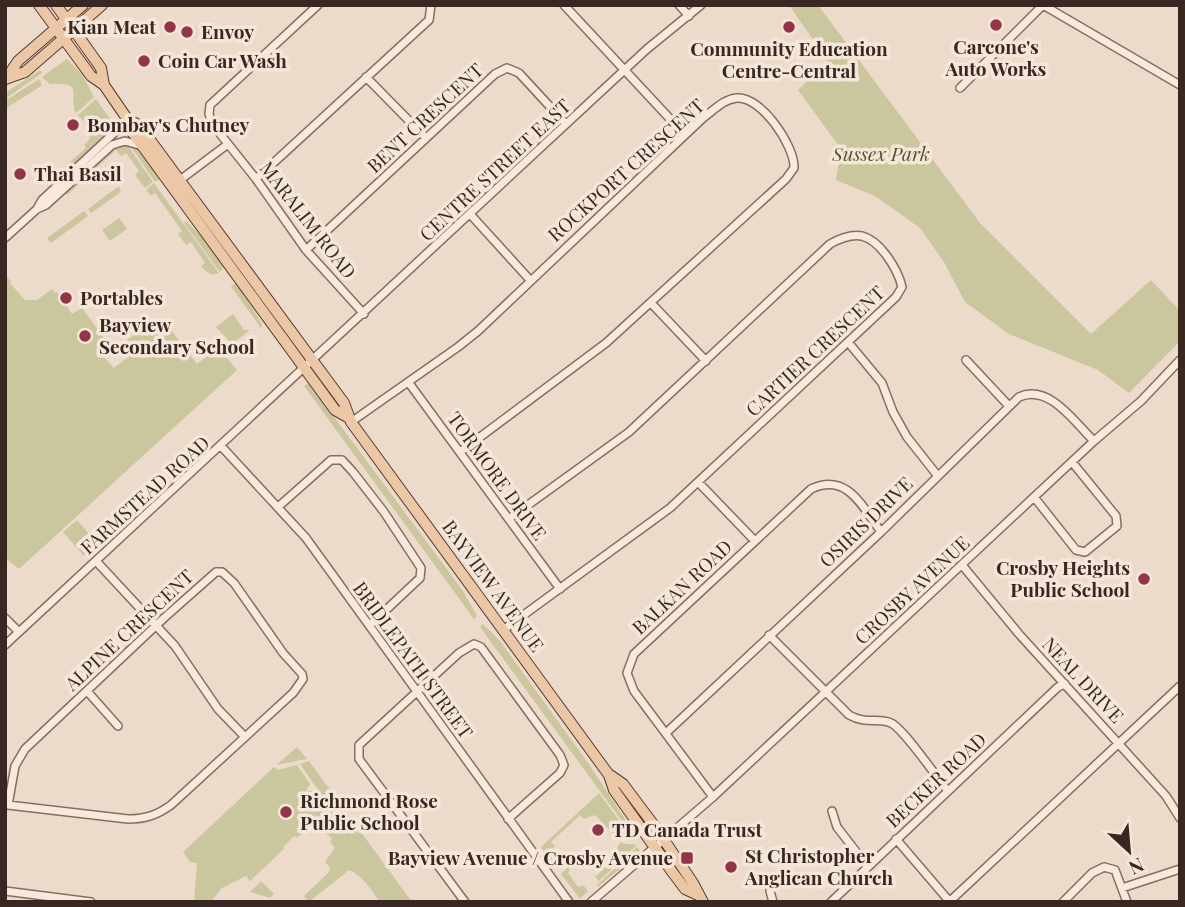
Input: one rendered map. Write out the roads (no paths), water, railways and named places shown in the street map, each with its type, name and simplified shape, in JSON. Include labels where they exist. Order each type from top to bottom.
[{"type":"main road","name":"BAYVIEW AVENUE","points":[[39,5],[91,76],[104,85],[142,146],[335,410],[350,420]]},
{"type":"main road","name":"BAYVIEW AVENUE","points":[[57,5],[100,68],[104,85]]},
{"type":"main road","points":[[5,79],[18,61],[83,5]]},
{"type":"main road","points":[[5,79],[25,72],[102,5]]},
{"type":"main road","name":"BAYVIEW AVENUE","points":[[128,120],[139,125],[312,359],[344,403],[350,420],[609,775],[614,790],[659,844],[685,888],[700,898]]},
{"type":"street","name":"MARALIM ROAD","points":[[318,5],[210,105],[209,114],[213,125],[256,179],[306,250],[364,314]]},
{"type":"street","points":[[256,179],[429,20],[431,5]]},
{"type":"street","points":[[565,5],[685,135]]},
{"type":"street","points":[[679,5],[689,16]]},
{"type":"street","name":"CENTRE STREET EAST","points":[[312,359],[364,314],[566,124],[701,5]]},
{"type":"street","points":[[960,88],[1043,5],[1180,85]]},
{"type":"street","name":"BENT CRESCENT","points":[[306,250],[488,80],[507,68],[519,73],[566,124]]},
{"type":"street","points":[[366,77],[426,138]]},
{"type":"street","name":"ROCKPORT CRESCENT","points":[[350,420],[409,383],[458,347],[685,135],[727,100],[746,99],[762,110],[782,134],[793,154],[794,168],[786,179],[590,356],[460,452]]},
{"type":"street","points":[[37,209],[41,200],[128,120]]},
{"type":"street","points":[[5,238],[112,145],[125,141],[142,146]]},
{"type":"street","points":[[180,180],[228,144]]},
{"type":"street","points":[[470,214],[530,279]]},
{"type":"street","name":"CARTIER CRESCENT","points":[[503,630],[670,508],[699,483],[896,297],[902,287],[900,277],[888,259],[870,240],[862,236],[847,237],[830,244],[620,439],[510,518]]},
{"type":"street","points":[[651,303],[706,361]]},
{"type":"street","points":[[848,342],[882,383],[902,428],[937,475]]},
{"type":"street","name":"FARMSTEAD ROAD","points":[[5,645],[312,359]]},
{"type":"street","points":[[966,360],[1009,405]]},
{"type":"street","name":"CROSBY AVENUE","points":[[591,902],[713,797],[1094,441],[1141,401],[1180,360]]},
{"type":"street","name":"TORMORE DRIVE","points":[[409,383],[560,589]]},
{"type":"street","name":"OSIRIS DRIVE","points":[[666,733],[881,532],[1009,405],[1025,394],[1047,397],[1094,441]]},
{"type":"street","name":"BRIDLEPATH STREET","points":[[221,446],[306,538],[569,902]]},
{"type":"street","points":[[278,507],[331,460],[342,460],[353,472],[384,512],[421,568],[420,578],[370,625]]},
{"type":"street","points":[[1034,497],[1076,550],[1085,551],[1111,532],[1117,526],[1116,516],[1072,462]]},
{"type":"street","points":[[699,483],[755,541]]},
{"type":"street","name":"BALKAN ROAD","points":[[713,797],[634,691],[627,673],[630,661],[641,646],[811,489],[828,483],[847,489],[881,532]]},
{"type":"street","points":[[96,561],[175,646],[218,709],[245,737]]},
{"type":"street","name":"NEAL DRIVE","points":[[962,565],[1166,796],[1180,818]]},
{"type":"street","name":"ALPINE CRESCENT","points":[[222,572],[302,674],[303,679],[293,693],[171,805],[144,819],[7,805],[15,766],[25,749],[156,625],[212,574],[222,572]]},
{"type":"street","points":[[5,618],[19,632]]},
{"type":"street","points":[[769,635],[849,715],[858,719],[885,722],[898,728],[948,791]]},
{"type":"street","points":[[465,902],[359,759],[359,745],[468,646],[476,644],[481,647],[560,755],[564,765],[564,768],[508,820]]},
{"type":"street","name":"BECKER ROAD","points":[[831,902],[1058,687],[1065,684]]},
{"type":"street","points":[[896,839],[949,902],[1180,686]]},
{"type":"street","points":[[87,691],[118,726]]},
{"type":"street","points":[[832,811],[836,827],[868,867]]},
{"type":"street","points":[[1063,902],[1092,873],[1104,867],[1115,870],[1127,902]]},
{"type":"street","points":[[1122,888],[1180,869]]},
{"type":"street","points":[[5,891],[91,902]]},
{"type":"street","points":[[770,891],[773,902]]},
{"type":"place","name":"Carcone's Auto Works","points":[[996,25]]},
{"type":"place","name":"Kian Meat","points":[[170,27]]},
{"type":"place","name":"Community Education Centre-Central","points":[[789,27]]},
{"type":"place","name":"Envoy","points":[[187,32]]},
{"type":"place","name":"Coin Car Wash","points":[[144,61]]},
{"type":"place","name":"Bombay's Chutney","points":[[73,125]]},
{"type":"place","name":"Thai Basil","points":[[20,174]]},
{"type":"place","name":"Portables","points":[[66,298]]},
{"type":"place","name":"Bayview Secondary School","points":[[85,336]]},
{"type":"place","name":"Crosby Heights Public School","points":[[1144,579]]},
{"type":"place","name":"Richmond Rose Public School","points":[[286,812]]},
{"type":"place","name":"TD Canada Trust","points":[[598,830]]},
{"type":"place","name":"Bayview Avenue / Crosby Avenue","points":[[687,858]]},
{"type":"place","name":"St Christopher Anglican Church","points":[[731,867]]},
{"type":"park label","name":"Sussex Park","points":[[881,154]]}]
